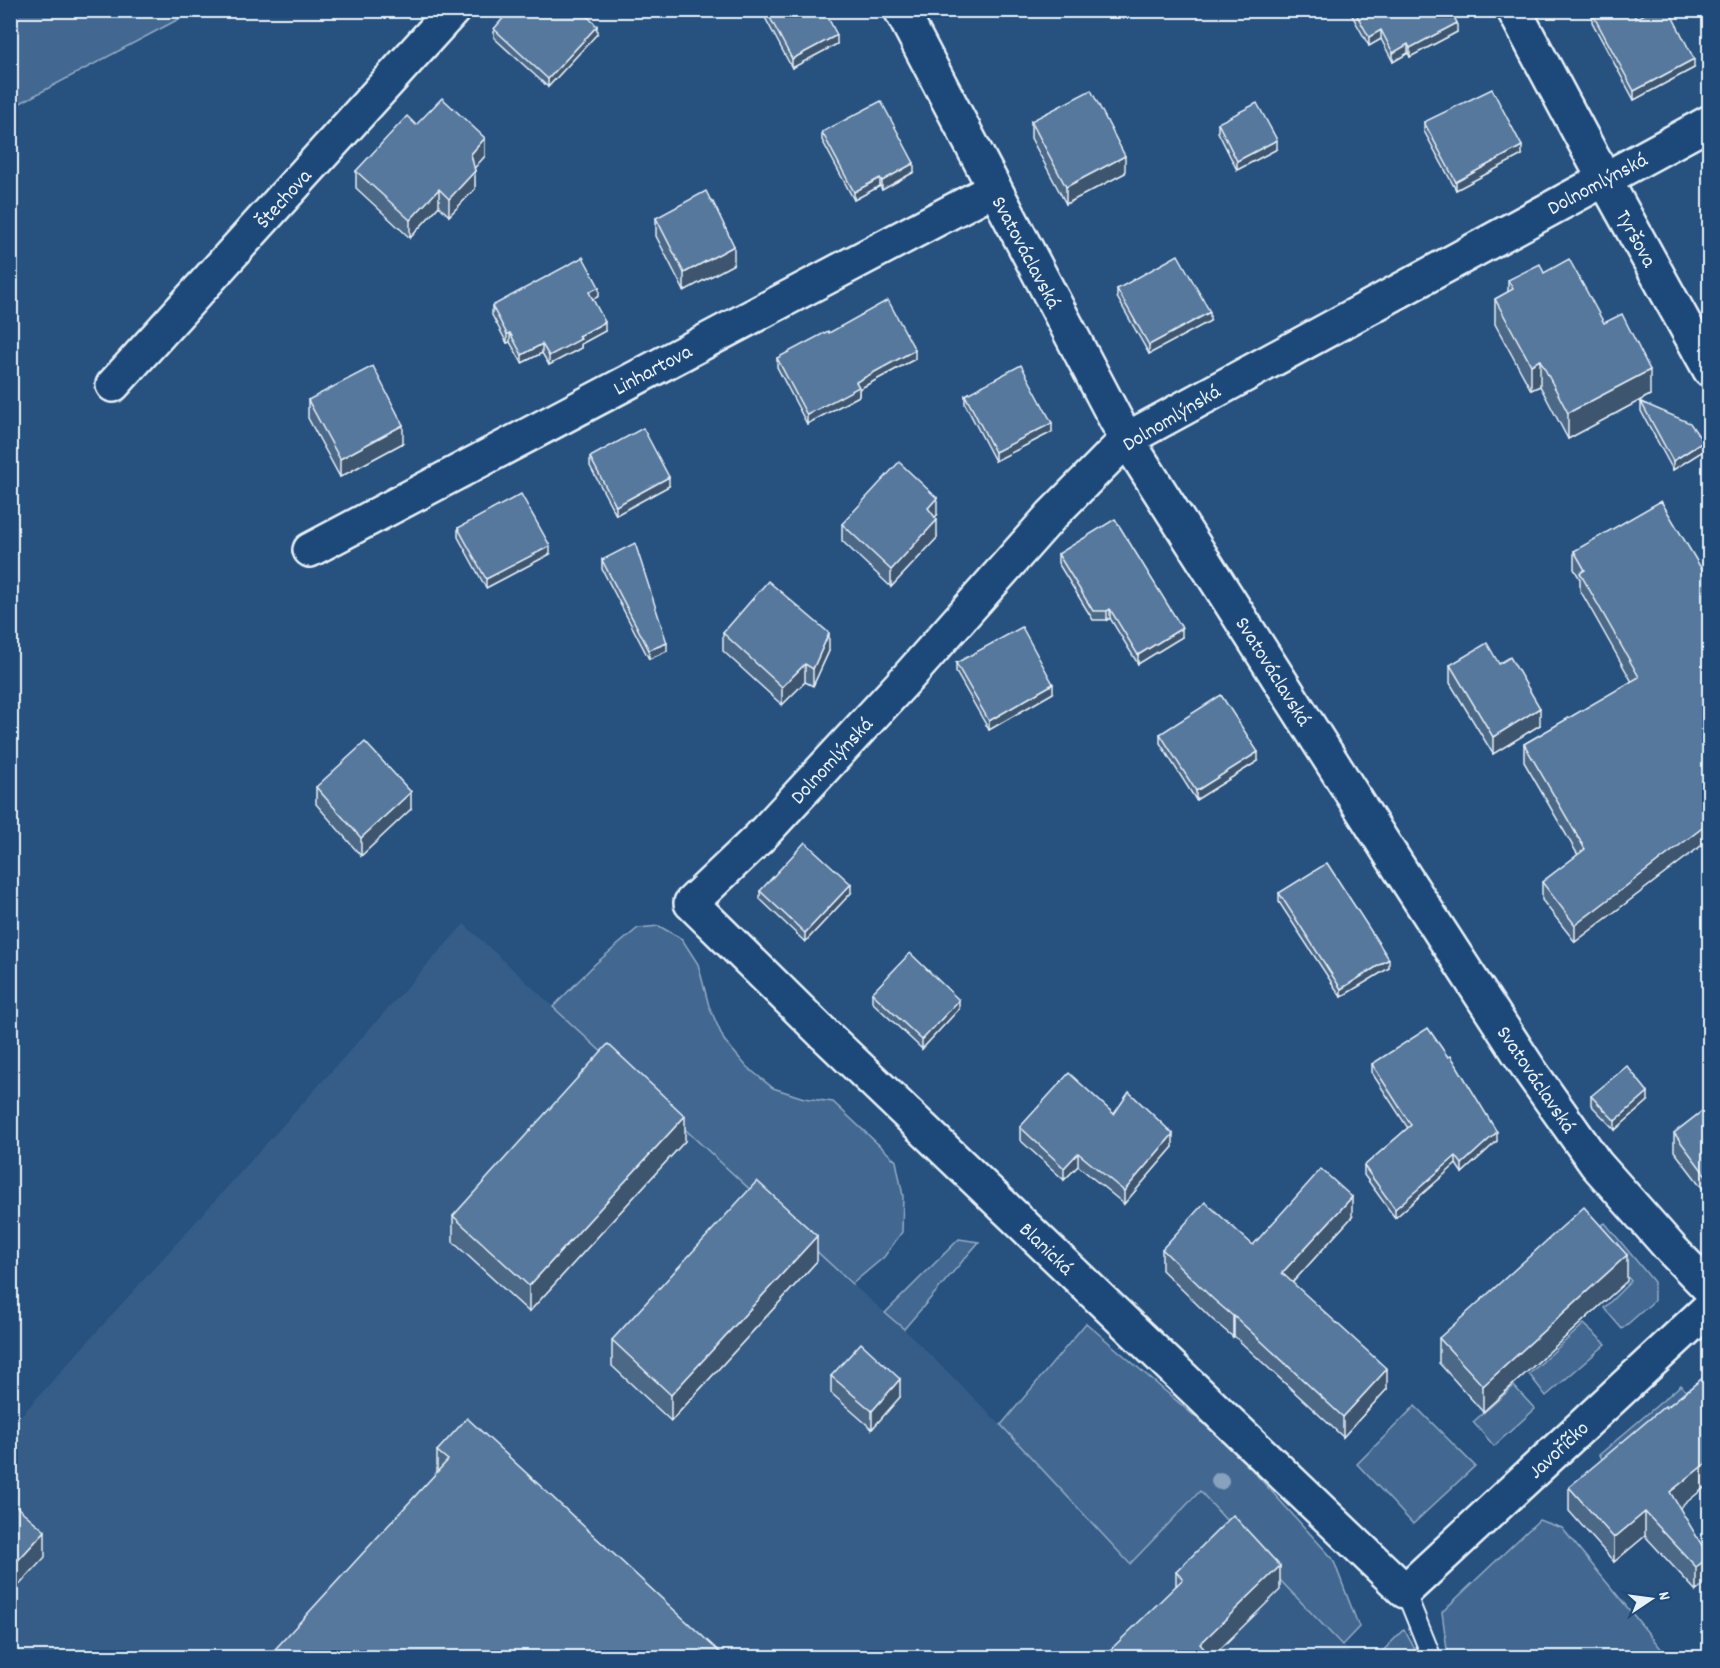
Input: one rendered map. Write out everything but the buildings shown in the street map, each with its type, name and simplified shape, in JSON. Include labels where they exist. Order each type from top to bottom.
[{"type":"street","name":"Štechova","points":[[113,385],[453,10]]},
{"type":"street","name":"Svatováclavská","points":[[901,10],[1127,439],[1401,872],[1532,1072],[1596,1164],[1710,1289]]},
{"type":"street","name":"Tyršova","points":[[1514,10],[1710,370]]},
{"type":"street","name":"Dolnomlýnská","points":[[691,903],[760,837],[909,676],[1052,515],[1127,439],[1710,122]]},
{"type":"street","name":"Linhartova","points":[[310,550],[994,189]]},
{"type":"street","name":"Blanická","points":[[691,903],[1405,1591]]},
{"type":"street","name":"Javoříčko","points":[[1405,1591],[1710,1307]]},
{"type":"lane","points":[[1405,1591],[1432,1658]]},
{"type":"shaded area","points":[[11,10],[194,10],[194,11],[11,108]]},
{"type":"shaded area","points":[[464,924],[852,1284],[904,1329],[1001,1425],[1130,1563],[1200,1491],[1354,1657],[11,1657],[10,1428]]},
{"type":"shaded area","points":[[659,926],[682,939],[698,964],[709,1006],[724,1040],[747,1067],[773,1088],[804,1098],[833,1102],[896,1161],[903,1196],[902,1232],[884,1257],[852,1284],[553,1007],[595,964],[638,928]]},
{"type":"shaded area","points":[[1605,1223],[1654,1282],[1654,1301],[1622,1329],[1604,1308],[1631,1281],[1589,1233]]},
{"type":"shaded area","points":[[959,1239],[979,1242],[904,1329],[885,1313]]},
{"type":"shaded area","points":[[1086,1323],[1234,1450],[1333,1559],[1359,1627],[1342,1645],[1200,1491],[1130,1564],[1001,1425]]},
{"type":"shaded area","points":[[1584,1324],[1606,1344],[1546,1396],[1529,1374]]},
{"type":"shaded area","points":[[1681,1385],[1694,1402],[1611,1468],[1599,1455]]},
{"type":"shaded area","points":[[1514,1386],[1535,1409],[1494,1446],[1473,1422]]},
{"type":"shaded area","points":[[1415,1406],[1475,1466],[1413,1524],[1357,1464]]},
{"type":"shaded area","points":[[1539,1520],[1562,1528],[1668,1657],[1448,1657],[1442,1612]]},
{"type":"shaded area","points":[[1404,1629],[1419,1657],[1377,1657]]}]
